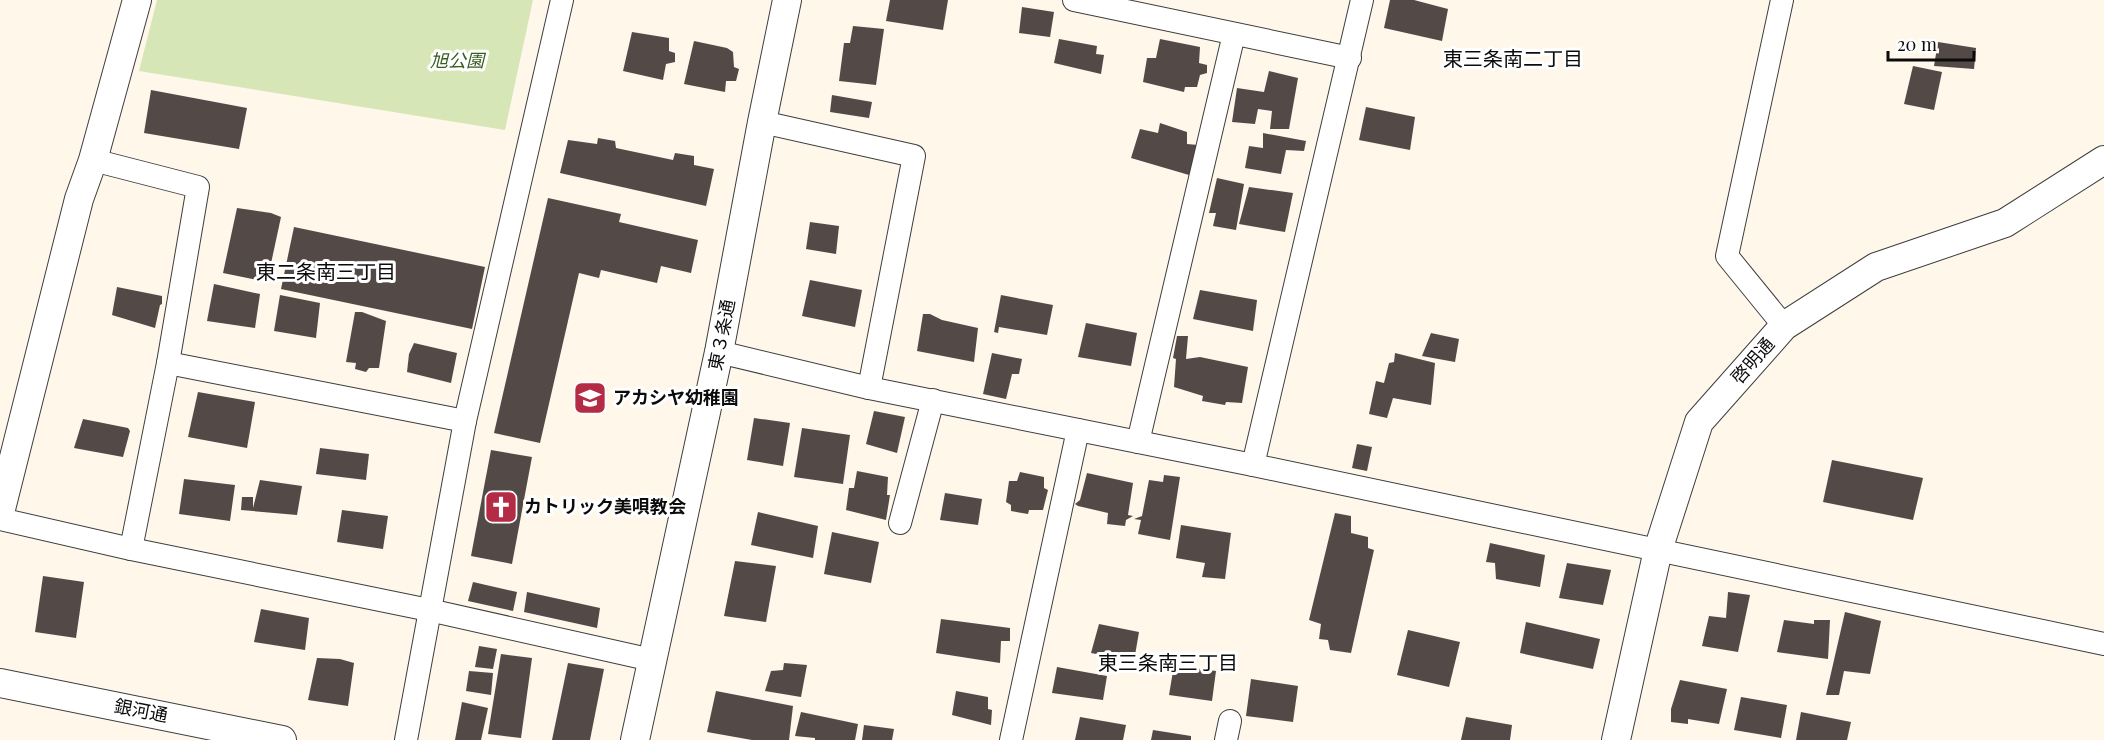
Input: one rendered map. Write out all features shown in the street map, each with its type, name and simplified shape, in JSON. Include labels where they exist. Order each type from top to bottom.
[{"type":"street","points":[[0,513],[79,199],[93,160],[137,0]]},
{"type":"street","points":[[406,740],[465,421],[562,0]]},
{"type":"street","name":"東３条通","points":[[635,740],[719,352],[787,0]]},
{"type":"street","points":[[1074,0],[1350,58]]},
{"type":"street","points":[[1253,465],[1362,0]]},
{"type":"street","points":[[1782,0],[1727,255],[1784,326]]},
{"type":"street","points":[[1138,442],[1234,34]]},
{"type":"street","points":[[762,122],[915,156],[869,388]]},
{"type":"street","points":[[93,160],[198,187],[168,363],[131,549]]},
{"type":"street","name":"啓明通","points":[[1616,740],[1658,550],[1699,422],[1784,326],[1876,267],[2005,222],[2104,160]]},
{"type":"street","points":[[719,352],[869,388],[1253,465],[2104,644]]},
{"type":"street","points":[[168,363],[465,421]]},
{"type":"street","points":[[900,523],[933,400]]},
{"type":"street","points":[[1011,740],[1078,430]]},
{"type":"street","points":[[0,519],[652,660]]},
{"type":"street","name":"銀河通","points":[[0,683],[282,740]]},
{"type":"green space","name":"旭公園","points":[[157,0],[533,0],[505,130],[139,71]]},
{"type":"building","points":[[890,0],[948,0],[943,30],[886,21]]},
{"type":"building","points":[[1390,0],[1414,0],[1448,9],[1442,41],[1384,28]]},
{"type":"building","points":[[1022,7],[1054,12],[1050,37],[1019,33]]},
{"type":"building","points":[[853,26],[884,29],[876,85],[839,81],[844,43],[850,43]]},
{"type":"building","points":[[632,32],[669,38],[669,51],[675,53],[675,62],[666,64],[663,80],[623,71]]},
{"type":"building","points":[[1059,39],[1097,46],[1096,54],[1104,55],[1101,74],[1054,63]]},
{"type":"building","points":[[1160,39],[1200,47],[1199,63],[1207,65],[1207,73],[1200,75],[1197,87],[1185,87],[1184,92],[1143,82],[1147,58],[1156,58]]},
{"type":"building","points":[[694,41],[727,48],[733,52],[734,67],[739,69],[736,81],[726,81],[725,92],[684,84]]},
{"type":"building","points":[[1938,42],[1976,48],[1974,69],[1934,66]]},
{"type":"building","points":[[1913,66],[1942,72],[1934,110],[1904,104]]},
{"type":"building","points":[[1269,71],[1298,78],[1289,129],[1270,129],[1272,111],[1258,109],[1255,124],[1232,122],[1237,88],[1264,92]]},
{"type":"building","points":[[151,90],[247,108],[239,149],[144,133]]},
{"type":"building","points":[[832,95],[872,102],[869,118],[830,112]]},
{"type":"building","points":[[1366,107],[1415,117],[1410,150],[1359,140]]},
{"type":"building","points":[[1160,123],[1187,132],[1187,144],[1198,145],[1189,175],[1131,158],[1140,129],[1158,133]]},
{"type":"building","points":[[1263,133],[1306,141],[1304,151],[1286,150],[1281,174],[1245,168],[1249,146],[1263,148]]},
{"type":"building","points":[[598,138],[615,141],[616,148],[673,160],[675,153],[694,156],[694,165],[714,169],[706,206],[560,173],[568,140],[597,144]]},
{"type":"building","points":[[1217,178],[1244,184],[1236,230],[1213,226],[1216,213],[1209,213]]},
{"type":"building","points":[[1249,187],[1293,193],[1285,232],[1239,224]]},
{"type":"building","points":[[548,198],[621,214],[619,222],[698,240],[691,273],[661,266],[657,283],[601,270],[599,278],[579,273],[540,443],[494,433]]},
{"type":"building","points":[[237,208],[271,213],[281,217],[267,282],[223,273]]},
{"type":"building","points":[[810,222],[839,226],[836,254],[806,249]]},
{"type":"building","points":[[294,227],[485,267],[472,329],[281,289]]},
{"type":"building","points":[[810,280],[862,290],[855,327],[802,316]]},
{"type":"building","points":[[214,284],[260,294],[255,328],[207,321]]},
{"type":"building","points":[[117,287],[162,296],[155,328],[112,315]]},
{"type":"building","points":[[1200,290],[1257,300],[1253,331],[1193,319]]},
{"type":"building","points":[[280,295],[320,303],[316,338],[274,331]]},
{"type":"building","points":[[1001,295],[1053,305],[1047,335],[999,327],[998,333],[994,332]]},
{"type":"building","points":[[355,312],[362,312],[386,321],[379,368],[369,368],[366,372],[355,369],[356,363],[346,362]]},
{"type":"building","points":[[923,314],[978,328],[974,362],[917,351]]},
{"type":"building","points":[[1086,323],[1137,333],[1131,366],[1078,357]]},
{"type":"building","points":[[1431,333],[1459,339],[1455,362],[1422,356]]},
{"type":"building","points":[[1177,336],[1188,336],[1186,359],[1200,357],[1248,367],[1242,403],[1226,402],[1225,405],[1202,401],[1203,396],[1174,387],[1176,359],[1173,358]]},
{"type":"building","points":[[414,343],[457,353],[451,383],[407,372],[409,354]]},
{"type":"building","points":[[992,353],[1022,359],[1019,374],[1012,374],[1006,399],[983,394]]},
{"type":"building","points":[[1395,353],[1435,363],[1431,405],[1393,398],[1387,418],[1369,414],[1376,381],[1384,383],[1389,363],[1394,362]]},
{"type":"building","points":[[198,392],[255,402],[247,448],[188,437]]},
{"type":"building","points":[[874,411],[905,417],[897,453],[866,444]]},
{"type":"building","points":[[754,418],[790,423],[783,466],[747,460]]},
{"type":"building","points":[[83,419],[128,428],[130,431],[123,457],[74,448]]},
{"type":"building","points":[[802,428],[850,435],[843,484],[794,477]]},
{"type":"building","points":[[1357,444],[1372,447],[1367,471],[1352,468]]},
{"type":"building","points":[[320,448],[369,454],[366,480],[316,474]]},
{"type":"building","name":"カトリック美唄教会","points":[[491,450],[532,457],[512,564],[471,556]]},
{"type":"building","points":[[1832,460],[1923,478],[1913,520],[1823,502]]},
{"type":"building","points":[[857,471],[888,477],[887,495],[890,495],[886,520],[846,510],[849,488],[854,488]]},
{"type":"building","points":[[1020,472],[1044,477],[1044,488],[1048,490],[1043,510],[1029,510],[1028,514],[1011,511],[1011,505],[1006,502],[1009,481],[1017,481]]},
{"type":"building","points":[[1087,473],[1133,483],[1128,515],[1133,516],[1126,520],[1125,526],[1107,524],[1108,513],[1075,504],[1080,500]]},
{"type":"building","points":[[1164,475],[1180,477],[1170,540],[1138,534],[1141,520],[1134,519],[1142,516],[1149,480],[1163,482]]},
{"type":"building","points":[[184,479],[235,485],[230,521],[179,514]]},
{"type":"building","points":[[260,480],[302,486],[297,515],[241,510],[242,497],[253,497],[253,508]]},
{"type":"building","points":[[945,493],[982,499],[978,525],[940,520]]},
{"type":"building","points":[[342,510],[388,516],[383,549],[337,542]]},
{"type":"building","points":[[758,512],[818,526],[813,558],[751,545]]},
{"type":"building","points":[[1335,513],[1351,516],[1351,533],[1368,537],[1368,548],[1374,550],[1351,653],[1330,650],[1328,640],[1319,639],[1321,624],[1309,620]]},
{"type":"building","points":[[1181,525],[1231,533],[1225,579],[1202,577],[1205,563],[1176,558]]},
{"type":"building","points":[[832,532],[879,542],[871,583],[824,574]]},
{"type":"building","points":[[1490,543],[1545,555],[1540,587],[1496,579],[1495,563],[1486,562]]},
{"type":"building","points":[[735,561],[776,566],[766,622],[724,616]]},
{"type":"building","points":[[1567,563],[1611,570],[1603,605],[1559,598]]},
{"type":"building","points":[[43,576],[84,582],[76,638],[35,632]]},
{"type":"building","points":[[473,582],[517,592],[513,611],[468,601]]},
{"type":"building","points":[[527,592],[600,608],[597,628],[524,612]]},
{"type":"building","points":[[1728,592],[1750,595],[1738,652],[1702,646],[1709,616],[1726,618]]},
{"type":"building","points":[[261,609],[309,618],[305,650],[254,642]]},
{"type":"building","points":[[1845,612],[1881,621],[1870,674],[1844,671],[1839,695],[1826,695]]},
{"type":"building","points":[[941,619],[1010,628],[1010,641],[1001,641],[1000,663],[936,653]]},
{"type":"building","points":[[1784,620],[1814,624],[1814,620],[1830,620],[1828,659],[1777,652]]},
{"type":"building","points":[[1526,622],[1600,639],[1593,669],[1520,653]]},
{"type":"building","points":[[1099,624],[1139,632],[1134,661],[1091,653]]},
{"type":"building","points":[[1408,630],[1460,642],[1449,687],[1397,675]]},
{"type":"building","points":[[479,646],[497,649],[493,669],[475,667]]},
{"type":"building","points":[[501,654],[532,658],[521,738],[488,734]]},
{"type":"building","points":[[317,658],[340,659],[354,663],[348,706],[308,700]]},
{"type":"building","points":[[568,663],[604,669],[590,740],[552,740]]},
{"type":"building","points":[[784,663],[807,665],[801,697],[765,691],[771,671],[783,670]]},
{"type":"building","points":[[1174,665],[1216,671],[1212,701],[1169,695]]},
{"type":"building","points":[[1057,667],[1107,676],[1103,700],[1052,693]]},
{"type":"building","points":[[469,671],[493,673],[491,695],[466,691]]},
{"type":"building","points":[[1251,679],[1298,686],[1293,722],[1246,716]]},
{"type":"building","points":[[1680,680],[1727,689],[1719,724],[1688,719],[1688,724],[1671,722],[1671,709]]},
{"type":"building","points":[[716,691],[793,706],[789,740],[752,740],[707,732]]},
{"type":"building","points":[[956,691],[988,697],[988,709],[992,710],[991,725],[952,715]]},
{"type":"building","points":[[1741,697],[1787,705],[1781,738],[1734,730]]},
{"type":"building","points":[[462,702],[488,708],[481,740],[455,740]]},
{"type":"building","points":[[801,712],[858,724],[855,740],[815,740],[815,738],[795,736]]},
{"type":"building","points":[[1801,712],[1851,722],[1847,740],[1796,740]]},
{"type":"building","points":[[1080,717],[1126,725],[1123,740],[1075,740]]},
{"type":"building","points":[[1466,717],[1512,725],[1510,740],[1461,740]]},
{"type":"building","points":[[864,725],[894,729],[892,740],[862,740]]},
{"type":"building","points":[[1153,730],[1191,736],[1191,740],[1151,740]]},
{"type":"place","name":"アカシヤ幼稚園","points":[[590,398]]},
{"type":"place","name":"カトリック美唄教会","points":[[501,507]]},
{"type":"district","name":"東三条南二丁目","points":[[1513,59]]},
{"type":"district","name":"東二条南三丁目","points":[[326,272]]},
{"type":"district","name":"東三条南三丁目","points":[[1168,663]]}]
